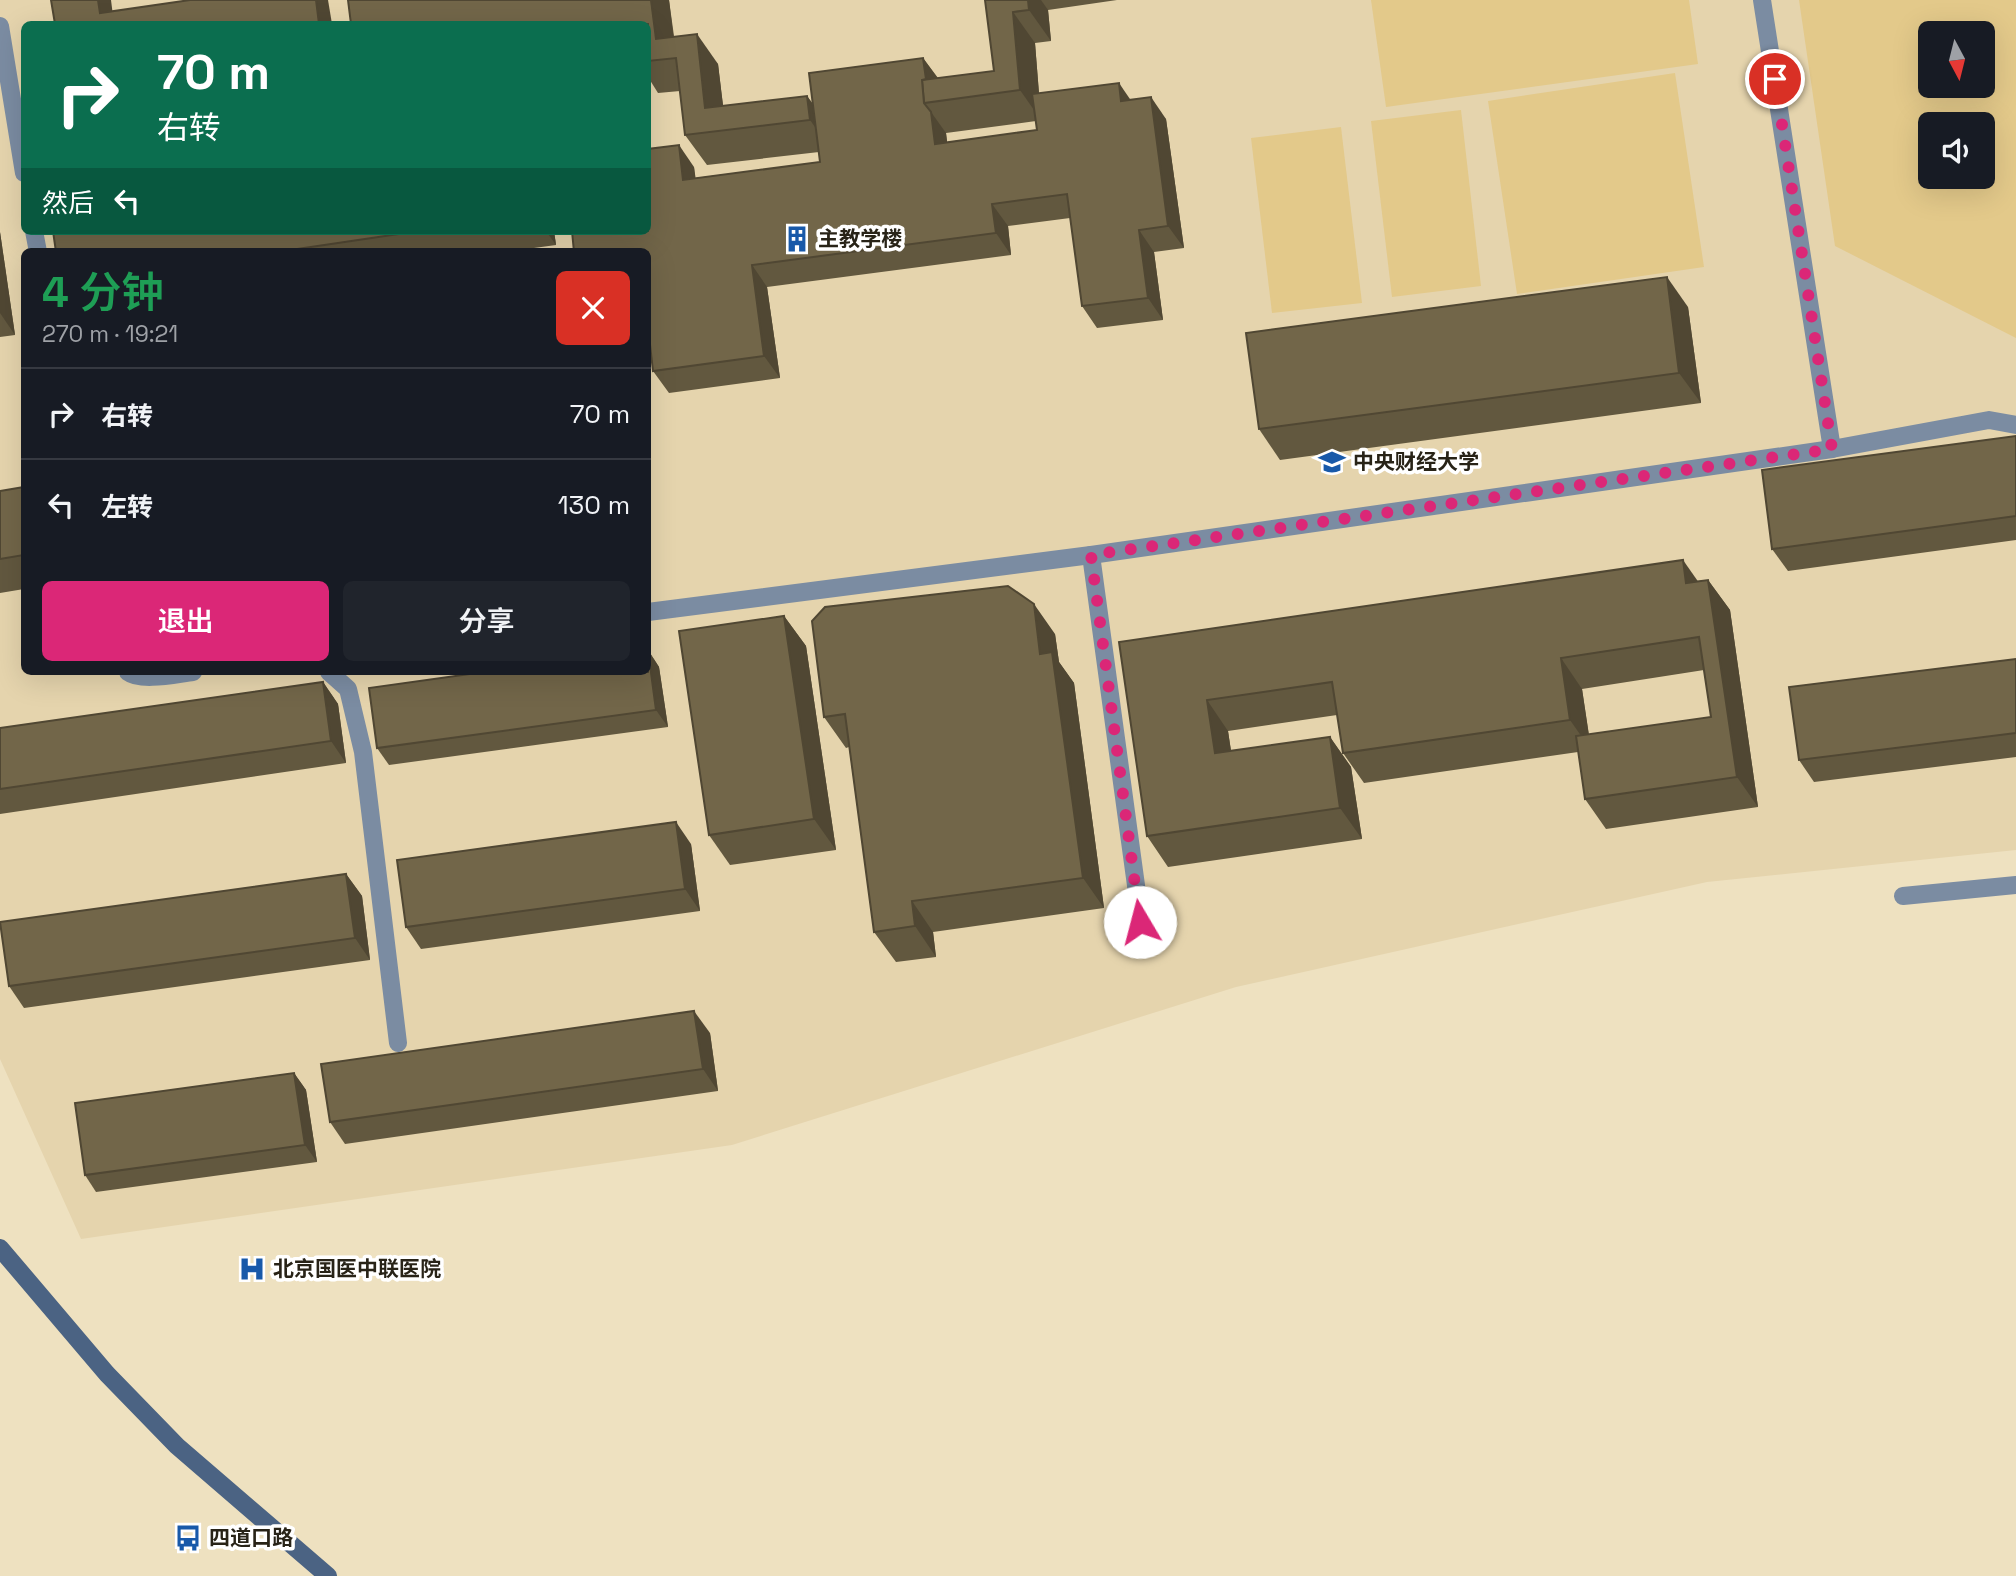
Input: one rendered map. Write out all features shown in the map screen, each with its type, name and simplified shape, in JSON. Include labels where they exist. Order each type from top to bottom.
[{"type":"street","points":[[0,1248],[107,1374],[177,1446],[328,1576]]},
{"type":"lane","points":[[1762,0],[1832,449]]},
{"type":"lane","points":[[0,26],[21,155]]},
{"type":"lane","points":[[651,612],[1091,555],[1832,449],[1989,420],[2016,425]]},
{"type":"lane","points":[[1091,555],[1140,922]]},
{"type":"lane","points":[[132,675],[172,675]]},
{"type":"lane","points":[[332,675],[348,689],[363,752],[398,1043]]},
{"type":"lane","points":[[1903,896],[2016,885]]},
{"type":"shaded area","name":"中央财经大学","points":[[0,0],[2016,0],[2016,850],[1707,882],[1236,987],[732,1145],[81,1239],[0,1059]]},
{"type":"shaded area","points":[[1371,0],[1689,0],[1698,64],[1386,107]]},
{"type":"shaded area","points":[[1799,0],[2016,0],[2016,338],[1835,246]]},
{"type":"shaded area","points":[[1675,73],[1704,267],[1517,294],[1488,101]]},
{"type":"shaded area","points":[[1461,110],[1481,286],[1392,297],[1371,121]]},
{"type":"shaded area","points":[[1341,127],[1362,303],[1272,313],[1251,138]]},
{"type":"building","points":[[51,0],[98,0],[100,13],[190,0],[316,0],[319,21],[54,21]]},
{"type":"building","points":[[348,0],[651,0],[656,39],[697,34],[705,108],[807,96],[810,120],[685,135],[676,58],[651,61],[651,21],[351,21]]},
{"type":"building","points":[[985,0],[1028,0],[1029,10],[1013,12],[1020,90],[924,103],[922,80],[994,71]]},
{"type":"building","name":"主教学楼","points":[[923,58],[926,79],[922,80],[924,103],[931,112],[935,144],[1037,130],[1032,94],[1119,83],[1121,101],[1151,97],[1168,226],[1139,230],[1148,298],[1082,306],[1067,194],[992,204],[996,233],[752,265],[764,356],[653,371],[651,248],[574,248],[572,235],[651,235],[651,149],[679,145],[683,180],[820,162],[809,73]]},
{"type":"building","points":[[54,235],[392,235],[304,248],[55,248]]},
{"type":"building","points":[[1667,277],[1679,373],[1259,429],[1246,333]]},
{"type":"building","points":[[2016,436],[2016,516],[1772,549],[1762,470]]},
{"type":"building","points":[[21,488],[21,556],[0,559],[0,491]]},
{"type":"building","points":[[1683,560],[1686,583],[1708,580],[1737,777],[1585,799],[1576,736],[1711,717],[1699,637],[1561,658],[1570,720],[1343,753],[1332,682],[1207,700],[1215,753],[1330,737],[1340,808],[1147,836],[1119,642]]},
{"type":"building","points":[[1008,586],[1034,604],[1040,654],[1052,652],[1083,878],[912,901],[915,926],[874,932],[845,714],[824,717],[812,621],[825,607]]},
{"type":"building","points":[[784,616],[814,819],[709,835],[679,631]]},
{"type":"building","points":[[2016,659],[2016,733],[1799,760],[1789,687]]},
{"type":"building","points":[[651,672],[656,710],[377,748],[369,688],[462,675],[651,675]]},
{"type":"building","points":[[323,682],[331,741],[0,789],[0,728]]},
{"type":"building","points":[[676,822],[685,889],[406,927],[397,860]]},
{"type":"building","points":[[346,874],[355,938],[9,986],[0,922]]},
{"type":"building","points":[[694,1011],[703,1069],[330,1122],[321,1064]]},
{"type":"building","points":[[294,1073],[305,1145],[85,1175],[75,1103]]},
{"type":"place","name":"主教学楼","points":[[797,239]]},
{"type":"place","name":"中央财经大学","points":[[1332,462]]},
{"type":"place","name":"北京国医中联医院","points":[[252,1269]]},
{"type":"place","name":"四道口路","points":[[188,1538]]},
{"type":"route","points":[[1140,922],[1091,555],[1832,449],[1775,79]]}]
